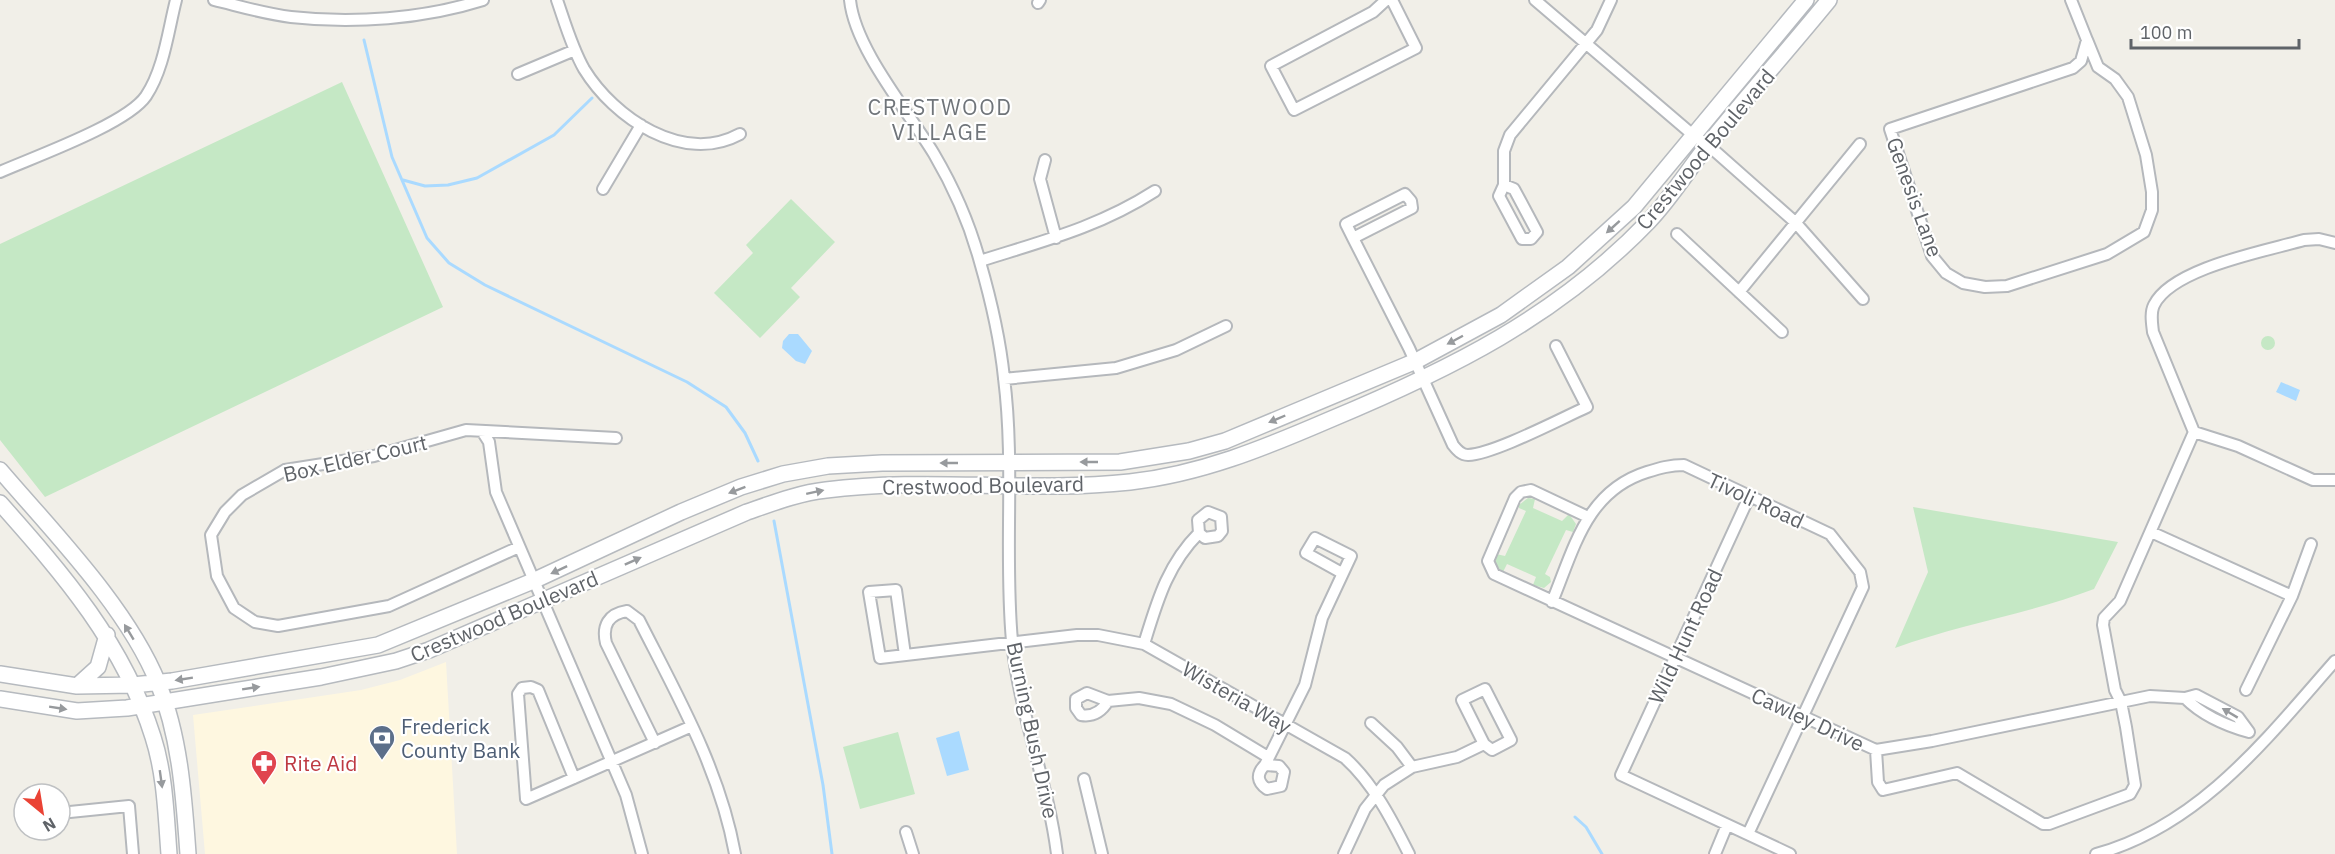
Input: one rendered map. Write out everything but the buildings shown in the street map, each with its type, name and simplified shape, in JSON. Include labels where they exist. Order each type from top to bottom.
[{"type":"main road","name":"Crestwood Boulevard","points":[[0,674],[77,686],[133,685],[339,654],[378,645],[415,632],[533,581],[681,512],[741,487],[783,474],[828,466],[882,463],[1120,462],[1189,451],[1225,441],[1416,361],[1501,315],[1568,267],[1634,207],[1806,0]]},
{"type":"main road","name":"Crestwood Boulevard","points":[[0,699],[77,711],[140,705],[321,677],[418,653],[543,601],[695,533],[782,500],[824,490],[878,486],[1008,486],[1126,482],[1191,472],[1251,453],[1423,381],[1512,333],[1595,271],[1650,220],[1708,145],[1829,0]]},
{"type":"main road","points":[[0,470],[115,607],[158,683],[179,760],[189,854]]},
{"type":"main road","points":[[0,502],[82,599],[107,635],[133,685],[153,737],[161,776],[169,854]]},
{"type":"main road","points":[[321,677],[334,664],[366,655],[415,632]]},
{"type":"main road","points":[[77,686],[98,667],[107,635]]},
{"type":"street","points":[[0,172],[117,119],[145,98],[159,70],[176,0]]},
{"type":"street","points":[[214,0],[290,17],[346,19],[404,16],[483,0]]},
{"type":"street","points":[[557,0],[575,50],[600,92],[619,111],[661,136],[704,145],[724,143],[740,135]]},
{"type":"street","name":"Burning Bush Drive","points":[[850,0],[858,33],[935,156],[961,208],[980,261],[993,314],[1004,379],[1008,463],[1007,554],[1012,641],[1017,677],[1052,813],[1057,854]]},
{"type":"street","points":[[1386,0],[1372,12],[1271,66],[1294,110],[1416,48],[1392,0]]},
{"type":"street","points":[[1535,0],[1693,135],[1708,145],[1795,222],[1863,299]]},
{"type":"street","points":[[1504,185],[1514,189],[1537,232],[1531,239],[1522,239],[1499,196],[1504,185],[1504,151],[1513,130],[1603,21],[1611,0]]},
{"type":"street","points":[[2071,0],[2087,40]]},
{"type":"street","name":"Genesis Lane","points":[[2087,40],[2098,67],[2115,79],[2128,97],[2146,155],[2152,192],[2152,210],[2144,232],[2107,254],[2007,286],[1985,287],[1963,283],[1946,273],[1932,256],[1890,129],[2073,68],[2081,61],[2087,40]]},
{"type":"street","points":[[518,74],[575,50]]},
{"type":"street","points":[[603,189],[641,125]]},
{"type":"street","points":[[1739,291],[1860,144]]},
{"type":"street","points":[[1045,160],[1040,178],[1056,238]]},
{"type":"street","points":[[980,261],[1056,238],[1123,212],[1155,190]]},
{"type":"street","points":[[1353,238],[1412,208],[1409,197],[1406,194],[1346,225],[1416,361],[1453,445],[1459,452],[1467,455],[1491,449],[1587,407],[1556,346]]},
{"type":"street","points":[[1677,234],[1782,332]]},
{"type":"street","points":[[1876,750],[1878,782],[1883,790],[1957,773],[2036,821],[2049,824],[2125,798],[2135,784],[2121,702],[2115,690],[2103,625],[2104,618],[2120,601],[2194,432],[2153,332],[2153,311],[2160,296],[2191,273],[2304,240],[2319,239],[2335,243]]},
{"type":"street","points":[[1004,379],[1126,366],[1176,350],[1226,326]]},
{"type":"street","name":"Box Elder Court","points":[[519,547],[389,606],[278,626],[255,622],[234,608],[217,576],[211,535],[225,512],[242,495],[285,470],[374,456],[466,430],[615,438]]},
{"type":"street","points":[[482,431],[489,442],[496,492],[613,763],[636,823],[642,854]]},
{"type":"street","points":[[2194,432],[2238,447],[2313,480],[2335,480]]},
{"type":"street","name":"Tivoli Road","points":[[1552,602],[1588,517],[1616,485],[1671,465],[1684,465],[1830,534],[1863,579],[1863,587],[1805,717]]},
{"type":"street","name":"Cawley Drive","points":[[1588,517],[1531,490],[1521,492],[1515,498],[1488,561],[1494,574],[1876,750],[1932,741],[2150,696],[2186,698],[2194,707],[2234,728],[2250,732],[2264,743]]},
{"type":"street","name":"Wild Hunt Road","points":[[1727,825],[1621,775],[1749,497]]},
{"type":"street","points":[[2151,532],[2292,596]]},
{"type":"street","points":[[1144,644],[1162,586],[1179,555],[1199,533]]},
{"type":"street","points":[[2246,690],[2292,596],[2311,544]]},
{"type":"street","points":[[1108,701],[1139,698],[1171,704],[1215,725],[1266,761],[1305,685],[1322,618],[1342,573]]},
{"type":"street","name":"Wisteria Way","points":[[905,655],[896,590],[870,592],[880,658],[905,655],[1012,641],[1098,635],[1144,644],[1345,758],[1355,767],[1375,795],[1409,854]]},
{"type":"street","points":[[655,743],[606,643],[604,626],[620,612],[627,611],[639,620],[692,726],[714,777],[735,854]]},
{"type":"street","points":[[2096,854],[2141,836],[2181,814],[2212,792],[2264,743],[2335,661]]},
{"type":"street","points":[[574,778],[538,690],[531,687],[522,688],[518,694],[526,799],[613,763],[692,726]]},
{"type":"street","points":[[1485,689],[1511,740],[1492,750],[1484,744],[1462,700],[1485,689]]},
{"type":"street","points":[[1748,834],[1805,717]]},
{"type":"street","points":[[1371,723],[1397,747],[1412,767]]},
{"type":"street","points":[[1344,854],[1365,809],[1384,785],[1412,767],[1457,757],[1484,744]]},
{"type":"street","points":[[1084,779],[1102,854]]},
{"type":"street","points":[[72,812],[129,806],[133,854]]},
{"type":"street","points":[[1715,854],[1727,825],[1790,854]]},
{"type":"street","points":[[906,832],[913,854]]},
{"type":"shaded area","points":[[446,662],[457,854],[205,854],[193,715],[361,690],[400,680]]},
{"type":"green space","points":[[342,82],[443,307],[45,497],[0,440],[0,244]]},
{"type":"green space","points":[[791,199],[835,242],[791,288],[800,297],[760,338],[714,293],[753,253],[746,245]]},
{"type":"green space","points":[[2268,336],[2273,338],[2275,343],[2273,348],[2268,350],[2263,348],[2261,343],[2263,338]]},
{"type":"green space","points":[[1528,498],[1535,499],[1533,508],[1562,521],[1569,514],[1576,524],[1573,532],[1566,530],[1545,574],[1550,577],[1551,582],[1544,588],[1533,585],[1536,577],[1507,564],[1503,572],[1495,565],[1496,554],[1505,556],[1526,511],[1519,508],[1519,505]]},
{"type":"green space","points":[[1913,507],[2118,542],[2094,589],[1895,648],[1928,572]]},
{"type":"green space","points":[[898,732],[915,794],[860,809],[843,747]]},
{"type":"water","points":[[789,334],[798,334],[812,351],[805,364],[796,361],[782,348],[783,341]]},
{"type":"water","points":[[2281,382],[2300,390],[2296,401],[2276,392]]},
{"type":"water","points":[[959,731],[969,770],[947,776],[936,738]]},
{"type":"waterway","points":[[364,40],[392,157],[427,238],[449,263],[485,285],[687,382],[726,407],[745,433],[758,461]]},
{"type":"waterway","points":[[403,180],[425,186],[448,185],[477,178],[554,135],[592,98]]},
{"type":"waterway","points":[[774,521],[823,785],[832,854]]},
{"type":"waterway","points":[[1575,817],[1586,827],[1602,854]]},
{"type":"place","name":"Frederick County Bank","points":[[382,761]]},
{"type":"place","name":"Rite Aid","points":[[264,786]]},
{"type":"district","name":"CRESTWOOD VILLAGE","points":[[940,118]]}]
